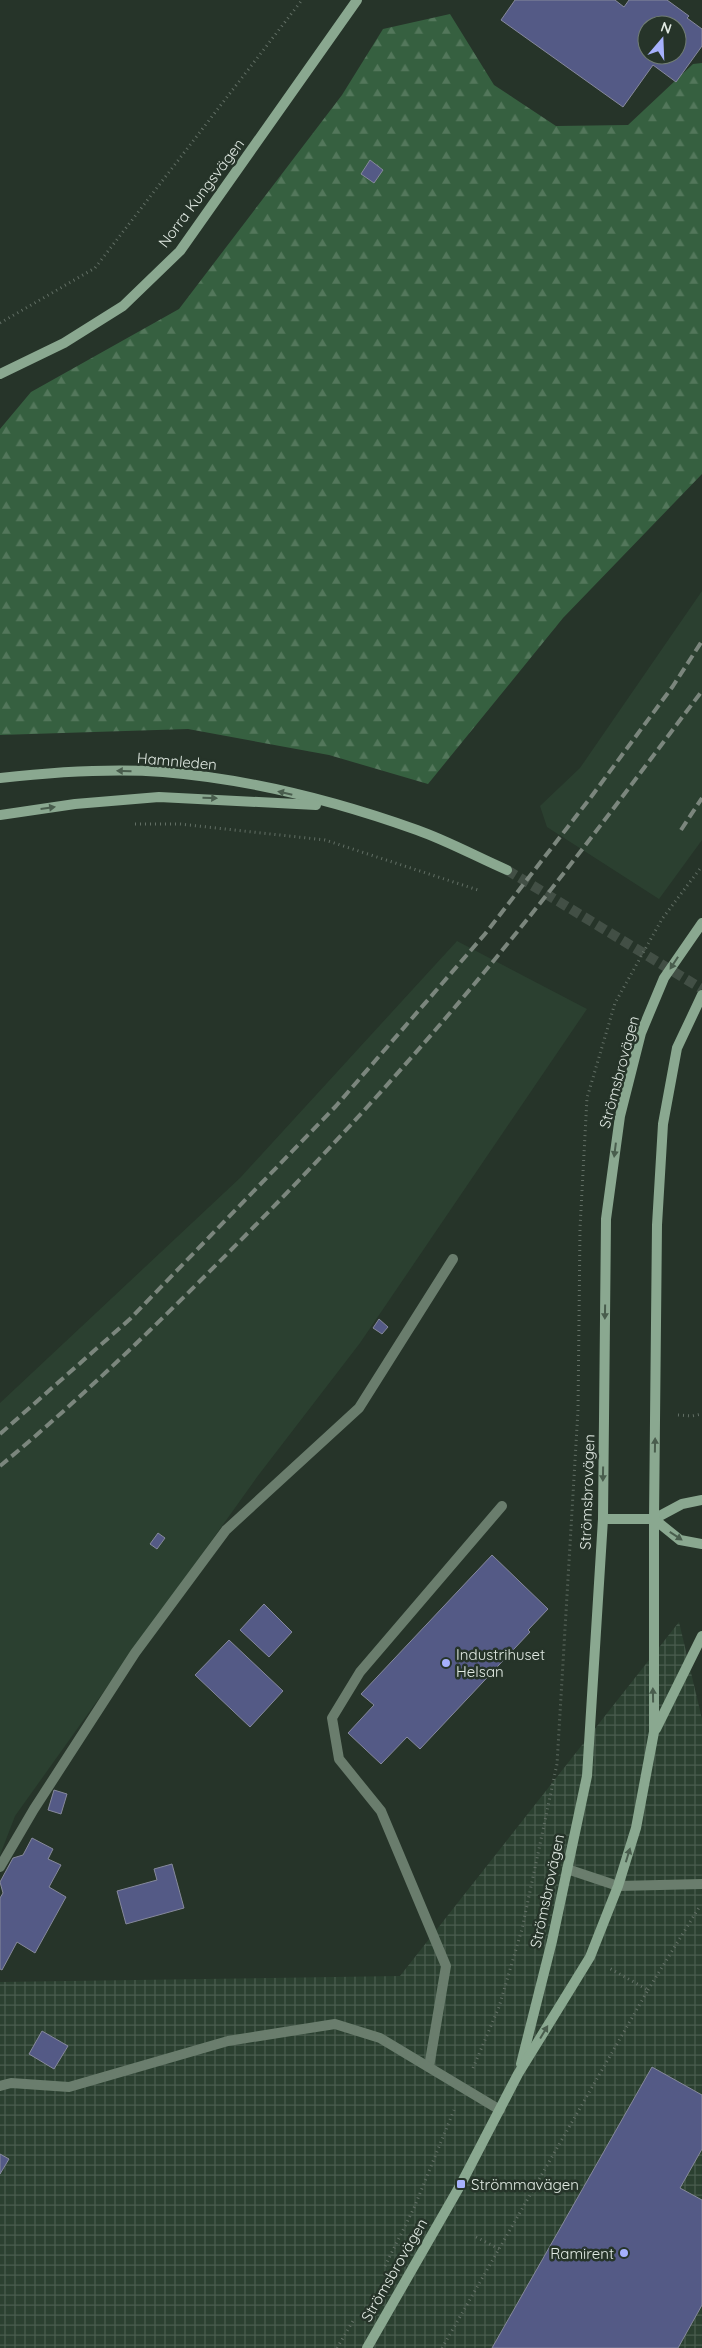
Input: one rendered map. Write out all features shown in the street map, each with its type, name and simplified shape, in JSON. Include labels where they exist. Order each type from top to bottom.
[{"type":"main road","name":"Norra Kungsvägen","points":[[0,374],[64,343],[123,306],[180,251],[357,0]]},
{"type":"main road","name":"Hamnleden","points":[[0,778],[74,770],[161,772],[210,777],[349,808],[419,830],[507,870]]},
{"type":"main road","name":"Hamnleden","points":[[0,815],[75,804],[159,797],[209,798],[349,808]]},
{"type":"main road","name":"Strömsbrovägen","points":[[518,2074],[552,1941],[587,1776],[602,1518],[606,1219],[620,1116],[641,1033],[664,978],[702,923]]},
{"type":"main road","name":"Strömsbrovägen","points":[[367,2348],[461,2184],[518,2074],[590,1957],[618,1886],[636,1828],[654,1732],[654,1519],[658,1225],[663,1124],[677,1048],[702,995]]},
{"type":"main road","points":[[602,1518],[654,1519],[682,1504],[702,1500]]},
{"type":"main road","points":[[654,1519],[680,1540],[702,1544]]},
{"type":"main road","points":[[654,1732],[702,1636]]},
{"type":"lane","points":[[0,1867],[34,1809],[135,1653],[226,1530],[359,1408],[453,1258]]},
{"type":"lane","points":[[429,2067],[446,1966],[382,1811],[339,1759],[332,1718],[360,1672],[502,1506]]},
{"type":"lane","points":[[567,1869],[618,1886],[702,1884]]},
{"type":"lane","points":[[0,2086],[11,2083],[69,2086],[228,2041],[334,2024],[380,2038],[500,2110]]},
{"type":"path","points":[[0,323],[95,268],[302,0]]},
{"type":"path","points":[[132,824],[180,824],[325,840],[481,891]]},
{"type":"path","points":[[383,2269],[414,2208],[498,2006],[522,1929],[557,1764],[578,1410]]},
{"type":"path","points":[[692,1416],[702,1414]]},
{"type":"path","points":[[442,2348],[648,1990],[698,1912],[702,1899]]},
{"type":"path","points":[[522,1929],[552,1941]]},
{"type":"path","points":[[590,1957],[648,1990]]},
{"type":"path","points":[[476,2237],[499,2249]]},
{"type":"path","points":[[337,2348],[356,2317]]},
{"type":"shaded area","points":[[702,591],[702,840],[659,899],[547,827],[540,806],[580,768]]},
{"type":"shaded area","points":[[457,941],[587,1009],[360,1343],[257,1477],[15,1816],[0,1855],[0,1403],[240,1178]]},
{"type":"shaded area","points":[[679,1622],[702,1719],[702,2348],[0,2348],[0,1982],[400,1976]]},
{"type":"green space","points":[[450,14],[494,85],[556,126],[628,125],[693,64],[702,63],[702,474],[563,618],[428,784],[329,755],[188,729],[0,735],[0,429],[31,392],[179,309],[342,95],[383,29]]},
{"type":"building","points":[[515,0],[615,0],[624,7],[629,0],[667,0],[689,16],[687,18],[687,15],[637,15],[637,65],[653,65],[623,107],[501,20]]},
{"type":"building","points":[[687,18],[702,29],[702,46],[676,82],[653,65],[687,65]]},
{"type":"building","points":[[370,160],[383,170],[374,183],[361,174]]},
{"type":"building","points":[[379,1319],[388,1327],[382,1334],[373,1328]]},
{"type":"building","points":[[158,1533],[165,1538],[157,1549],[150,1544]]},
{"type":"building","name":"Industrihuset Helsan","points":[[492,1555],[548,1609],[528,1630],[530,1632],[420,1749],[407,1737],[381,1764],[348,1733],[374,1705],[361,1694]]},
{"type":"building","points":[[264,1604],[292,1632],[269,1657],[240,1630]]},
{"type":"building","points":[[229,1640],[283,1691],[250,1727],[195,1675]]},
{"type":"building","points":[[54,1790],[67,1794],[61,1814],[48,1810]]},
{"type":"building","points":[[32,1838],[53,1849],[48,1859],[61,1865],[49,1887],[66,1897],[35,1953],[17,1942],[2,1970],[0,1969],[0,1898],[3,1893],[0,1882],[13,1858],[23,1855]]},
{"type":"building","points":[[172,1864],[184,1908],[126,1924],[117,1891],[157,1880],[154,1869]]},
{"type":"building","points":[[42,2031],[68,2046],[54,2069],[29,2054]]},
{"type":"building","name":"Ramirent","points":[[652,2067],[702,2095],[702,2149],[680,2188],[702,2200],[702,2305],[678,2348],[492,2348]]},
{"type":"building","points":[[0,2154],[9,2159],[0,2174]]},
{"type":"tunnel","points":[[507,870],[702,989]]},
{"type":"railway","points":[[0,1434],[130,1319],[336,1106],[485,934],[591,797],[673,686],[702,641]]},
{"type":"railway","points":[[0,1466],[79,1397],[155,1325],[245,1236],[364,1111],[440,1025],[513,937],[585,846],[702,691]]},
{"type":"railway","points":[[681,830],[702,798]]},
{"type":"place","name":"Industrihuset Helsan","points":[[446,1663]]},
{"type":"place","name":"Strömmavägen","points":[[461,2184]]},
{"type":"place","name":"Ramirent","points":[[624,2253]]}]
